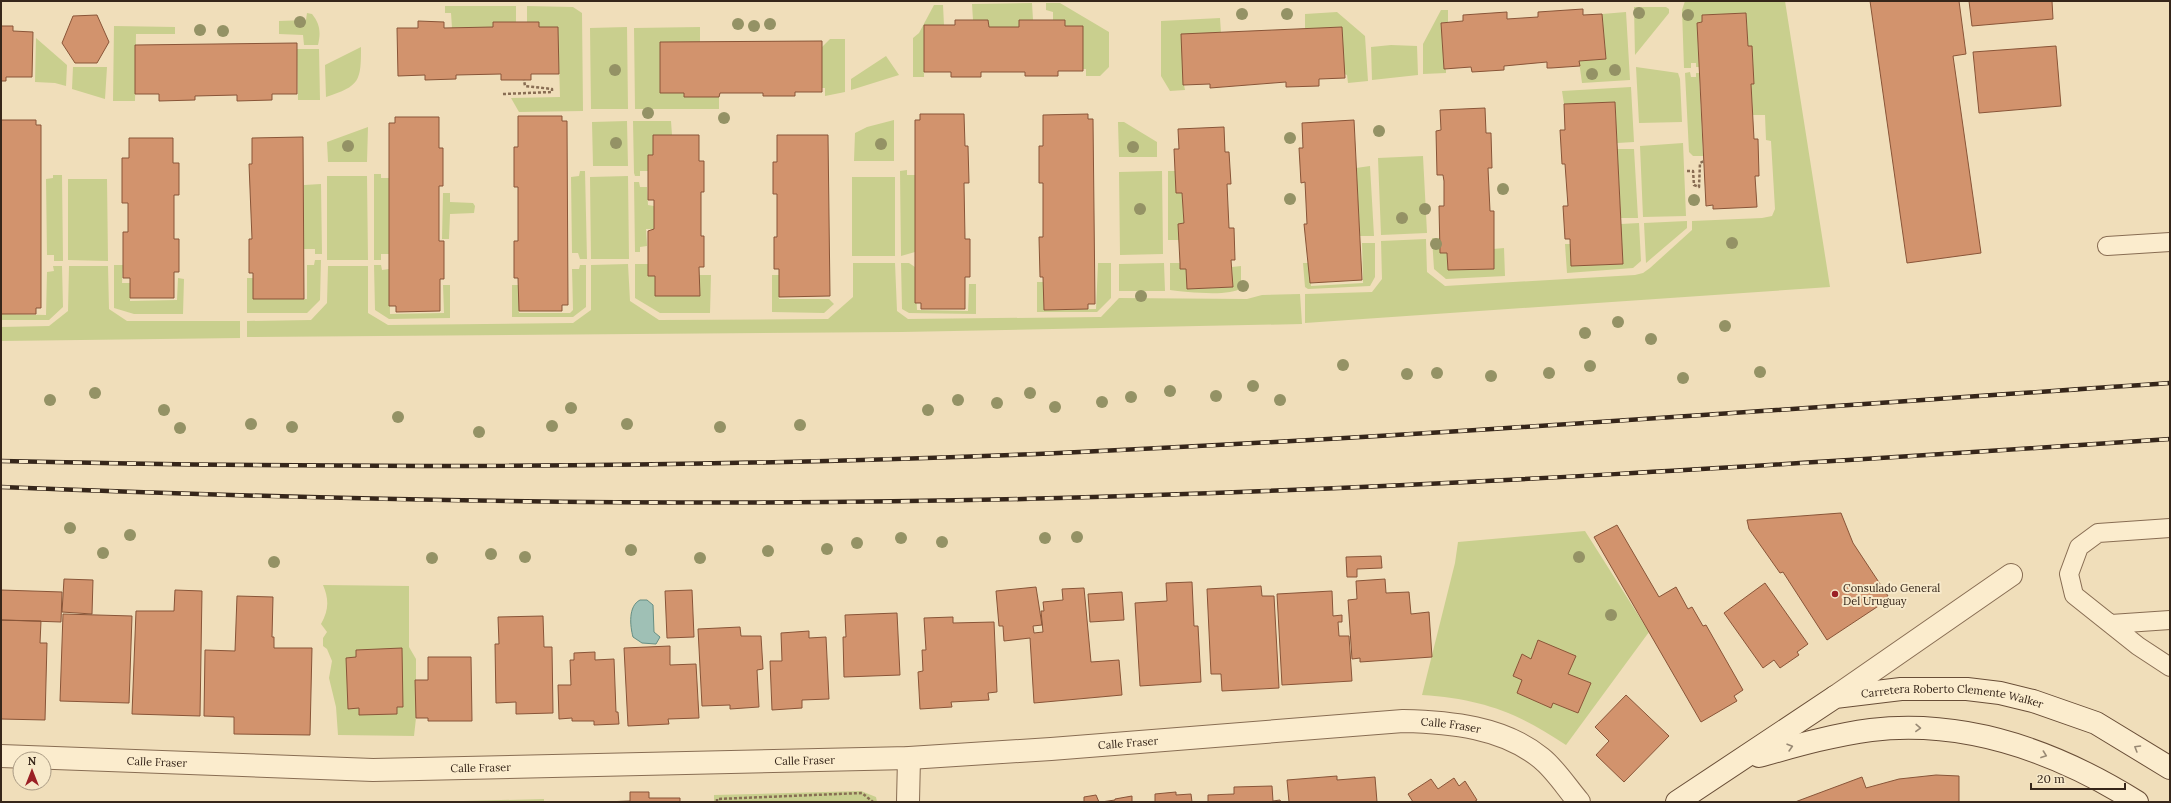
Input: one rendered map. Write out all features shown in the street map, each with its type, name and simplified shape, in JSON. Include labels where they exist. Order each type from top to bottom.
[{"type":"street","points":[[1835,697],[2011,575]]},
{"type":"street","name":"Carretera Roberto Clemente Walker","points":[[1677,802],[1835,697],[1864,692],[1932,688],[2000,693],[2046,705],[2096,723],[2170,768]]},
{"type":"street","name":"Calle Fraser","points":[[1,756],[373,770],[908,758],[1051,750],[1403,721],[1465,725],[1494,733],[1541,758],[1579,802]]},
{"type":"street","name":"Carretera Roberto Clemente Walker","points":[[1739,762],[1800,744],[1870,730],[1916,728],[1957,731],[2000,739],[2065,762],[2137,802]]},
{"type":"street","points":[[908,758],[908,802]]},
{"type":"lane","points":[[2107,246],[2170,242]]},
{"type":"lane","points":[[2170,528],[2098,533],[2079,547],[2069,574],[2074,595],[2138,646],[2170,667]]},
{"type":"lane","points":[[2110,624],[2170,620]]},
{"type":"path","points":[[503,94],[552,92],[552,89],[548,88],[525,86],[524,80]]},
{"type":"path","points":[[1687,171],[1693,171],[1694,185],[1699,187],[1700,163],[1704,161]]},
{"type":"path","points":[[717,802],[717,799],[862,793],[873,802]]},
{"type":"green space","points":[[1685,1],[1785,1],[1830,287],[1305,323],[1305,294],[1372,292],[1382,279],[1381,241],[1426,239],[1427,272],[1445,286],[1635,275],[1643,273],[1650,268],[1692,230],[1692,221],[1762,218],[1772,216],[1775,209],[1771,141],[1766,140],[1765,115],[1753,115],[1751,84],[1754,84],[1752,46],[1748,46],[1746,13],[1702,15],[1702,22],[1697,23],[1699,67],[1696,67],[1696,63],[1691,63],[1691,68],[1684,68],[1682,10]]},
{"type":"green space","points":[[1032,3],[1033,20],[1019,20],[1019,27],[989,27],[988,20],[973,20],[972,4]]},
{"type":"green space","points":[[1046,3],[1060,3],[1109,32],[1109,67],[1100,76],[1086,76],[1086,69],[1083,69],[1083,26],[1065,26],[1065,20],[1053,20],[1053,12],[1046,10]]},
{"type":"green space","points":[[934,5],[943,5],[944,25],[924,26],[924,77],[913,77],[913,38],[919,33]]},
{"type":"green space","points":[[445,6],[516,6],[516,22],[493,22],[493,27],[452,28],[451,13],[445,13]]},
{"type":"green space","points":[[527,6],[573,7],[582,13],[583,111],[519,112],[511,98],[560,97],[558,27],[539,27],[538,22],[527,22]]},
{"type":"green space","points":[[1634,7],[1666,7],[1669,9],[1669,13],[1635,55]]},
{"type":"green space","points":[[1441,10],[1448,10],[1448,22],[1441,23],[1444,68],[1446,69],[1446,73],[1423,74],[1423,44]]},
{"type":"green space","points":[[1337,12],[1365,36],[1368,81],[1348,83],[1347,75],[1344,74],[1342,27],[1305,29],[1305,14]]},
{"type":"green space","points":[[1626,12],[1630,80],[1582,83],[1579,61],[1606,59],[1602,14]]},
{"type":"green space","points":[[307,13],[312,14],[317,21],[320,32],[318,45],[304,45],[303,35],[279,34],[279,21],[306,20]]},
{"type":"green space","points":[[1220,18],[1221,33],[1184,85],[1185,90],[1170,91],[1161,76],[1161,21]]},
{"type":"green space","points":[[114,26],[175,27],[175,34],[136,34],[135,101],[113,101]]},
{"type":"green space","points":[[627,27],[628,109],[591,109],[590,28]]},
{"type":"green space","points":[[700,27],[700,42],[660,42],[660,93],[684,93],[685,97],[719,97],[719,109],[635,109],[634,28]]},
{"type":"green space","points":[[36,38],[67,65],[66,86],[55,83],[35,82]]},
{"type":"green space","points":[[830,39],[845,39],[845,92],[825,96],[825,88],[822,88],[822,47]]},
{"type":"green space","points":[[1391,45],[1417,46],[1418,75],[1372,80],[1371,47]]},
{"type":"green space","points":[[361,47],[359,75],[356,81],[346,89],[326,97],[325,65]]},
{"type":"green space","points":[[297,49],[319,49],[320,100],[298,100]]},
{"type":"green space","points":[[886,56],[899,75],[851,90],[851,79]]},
{"type":"green space","points":[[73,67],[107,67],[105,99],[72,89]]},
{"type":"green space","points":[[1636,67],[1678,73],[1680,79],[1682,122],[1639,123]]},
{"type":"green space","points":[[1690,72],[1691,77],[1696,77],[1696,73],[1699,73],[1703,156],[1693,156],[1689,152],[1685,73]]},
{"type":"green space","points":[[1631,87],[1634,142],[1617,143],[1615,102],[1564,104],[1562,91]]},
{"type":"green space","points":[[894,120],[894,161],[854,161],[855,133],[867,127]]},
{"type":"green space","points":[[627,121],[628,166],[593,166],[592,122]]},
{"type":"green space","points":[[633,121],[671,121],[672,135],[653,155],[648,155],[648,171],[640,171],[640,176],[635,176],[634,173]]},
{"type":"green space","points":[[1118,122],[1124,122],[1157,142],[1157,157],[1119,157]]},
{"type":"green space","points":[[368,127],[367,162],[328,162],[327,142]]},
{"type":"green space","points":[[1683,143],[1686,216],[1643,217],[1640,146]]},
{"type":"green space","points":[[1617,149],[1634,149],[1638,218],[1621,218]]},
{"type":"green space","points":[[1423,156],[1427,233],[1381,235],[1378,158]]},
{"type":"green space","points":[[1370,166],[1374,236],[1360,236],[1356,168]]},
{"type":"green space","points":[[907,170],[907,175],[915,175],[915,252],[901,256],[900,171]]},
{"type":"green space","points":[[580,171],[585,171],[587,259],[580,259],[578,253],[572,253],[571,177],[579,176]]},
{"type":"green space","points":[[1162,171],[1163,254],[1120,255],[1119,172]]},
{"type":"green space","points":[[1168,171],[1175,171],[1176,193],[1182,193],[1184,223],[1178,224],[1179,240],[1168,240]]},
{"type":"green space","points":[[374,174],[381,174],[381,178],[389,178],[389,254],[381,254],[381,260],[374,260]]},
{"type":"green space","points":[[53,175],[62,175],[63,261],[54,261],[54,255],[47,255],[46,179],[53,178]]},
{"type":"green space","points":[[327,176],[367,176],[368,260],[327,260]]},
{"type":"green space","points":[[628,176],[629,259],[591,259],[590,177]]},
{"type":"green space","points":[[852,177],[895,177],[895,256],[852,256]]},
{"type":"green space","points":[[68,179],[107,179],[108,261],[68,260]]},
{"type":"green space","points":[[634,182],[639,182],[640,187],[647,187],[648,205],[654,206],[654,229],[646,229],[647,246],[640,247],[640,252],[635,252]]},
{"type":"green space","points":[[321,184],[322,254],[315,254],[315,249],[304,249],[304,185]]},
{"type":"green space","points":[[443,193],[450,193],[450,202],[473,203],[475,206],[474,213],[450,214],[449,239],[442,239]]},
{"type":"green space","points":[[1687,221],[1687,228],[1646,263],[1644,223]]},
{"type":"green space","points":[[1639,223],[1641,261],[1633,268],[1567,273],[1565,244],[1570,244],[1572,266],[1623,264],[1621,224]]},
{"type":"green space","points":[[1432,238],[1440,238],[1440,253],[1447,253],[1448,270],[1493,269],[1493,249],[1504,248],[1505,276],[1446,279],[1434,269]]},
{"type":"green space","points":[[1362,243],[1375,243],[1375,277],[1370,286],[1308,289],[1305,287],[1303,263],[1309,263],[1311,286],[1363,283]]},
{"type":"green space","points":[[315,260],[321,260],[320,300],[307,313],[247,313],[247,278],[253,278],[253,299],[307,299],[307,265],[314,265]]},
{"type":"green space","points":[[853,263],[895,263],[897,311],[908,319],[1101,317],[1119,298],[1247,299],[1262,295],[1300,294],[1302,324],[902,332],[247,337],[247,321],[311,320],[327,303],[328,266],[368,266],[368,313],[388,325],[573,323],[591,310],[591,265],[628,264],[630,301],[659,320],[828,319],[853,297]]},
{"type":"green space","points":[[901,263],[909,263],[915,267],[917,310],[968,311],[969,284],[976,284],[976,314],[909,313],[902,309]]},
{"type":"green space","points":[[1098,263],[1111,263],[1111,298],[1097,312],[1037,312],[1037,282],[1044,282],[1044,310],[1096,309]]},
{"type":"green space","points":[[1164,263],[1165,291],[1119,291],[1119,264]]},
{"type":"green space","points":[[1170,263],[1180,263],[1180,269],[1186,269],[1187,289],[1233,287],[1232,267],[1241,266],[1241,288],[1236,291],[1218,293],[1196,293],[1170,290]]},
{"type":"green space","points":[[635,264],[648,264],[655,276],[655,296],[700,296],[699,275],[711,275],[710,313],[660,313],[635,298]]},
{"type":"green space","points":[[114,265],[123,265],[122,283],[130,283],[130,301],[177,300],[178,278],[184,279],[183,314],[134,314],[114,308]]},
{"type":"green space","points":[[374,265],[381,265],[382,270],[389,269],[390,314],[444,313],[443,285],[450,285],[450,318],[389,319],[375,310]]},
{"type":"green space","points":[[580,265],[586,265],[586,307],[573,317],[512,317],[512,285],[519,285],[519,313],[570,313],[573,310],[572,269],[579,269]]},
{"type":"green space","points":[[53,266],[62,266],[63,307],[49,320],[1,320],[1,314],[46,315],[47,272],[54,271]]},
{"type":"green space","points":[[69,266],[108,266],[109,309],[127,321],[240,321],[240,338],[1,341],[1,327],[49,326],[68,311]]},
{"type":"green space","points":[[772,275],[779,275],[779,299],[829,299],[834,304],[824,313],[772,312]]},
{"type":"green space","points":[[1585,531],[1649,632],[1566,745],[1531,724],[1498,709],[1462,700],[1422,695],[1455,563],[1458,542]]},
{"type":"green space","points":[[323,585],[409,586],[409,647],[416,659],[416,718],[414,736],[338,735],[336,707],[329,678],[332,661],[327,649],[323,646],[323,638],[327,632],[321,624],[326,614],[327,600]]},
{"type":"green space","points":[[861,791],[876,797],[877,802],[714,802],[714,795]]},
{"type":"green space","points":[[544,799],[544,802],[463,802],[463,801]]},
{"type":"water","points":[[640,600],[647,600],[653,605],[654,632],[660,637],[656,644],[642,643],[633,637],[631,627],[632,611],[633,607]]},
{"type":"building","points":[[1870,1],[1959,1],[1966,54],[1953,56],[1981,253],[1907,263]]},
{"type":"building","points":[[1969,1],[2052,1],[2053,19],[1972,26]]},
{"type":"building","points":[[1583,9],[1583,15],[1602,14],[1606,59],[1579,61],[1580,66],[1551,68],[1547,68],[1547,62],[1504,66],[1504,70],[1472,72],[1471,67],[1444,69],[1441,23],[1463,21],[1463,15],[1507,12],[1507,19],[1538,17],[1538,12]]},
{"type":"building","points":[[1746,13],[1748,46],[1752,46],[1754,84],[1751,84],[1754,139],[1758,139],[1759,176],[1755,176],[1757,207],[1713,209],[1713,205],[1706,206],[1697,23],[1702,22],[1702,15]]},
{"type":"building","points":[[97,15],[109,42],[97,63],[75,63],[62,43],[73,16]]},
{"type":"building","points":[[955,20],[988,20],[989,27],[1019,27],[1019,20],[1065,20],[1065,26],[1083,26],[1083,71],[1058,71],[1058,76],[1025,76],[1025,72],[981,72],[981,77],[951,77],[951,72],[924,72],[924,25],[955,25]]},
{"type":"building","points":[[418,21],[444,22],[444,28],[493,27],[493,22],[539,22],[539,27],[558,27],[559,74],[531,74],[531,80],[501,80],[501,74],[456,75],[456,79],[425,80],[425,75],[398,76],[397,28],[418,28]]},
{"type":"building","points":[[1,26],[13,26],[13,31],[33,32],[32,77],[6,77],[6,81],[1,81]]},
{"type":"building","points":[[1342,27],[1345,78],[1319,79],[1319,86],[1286,87],[1286,82],[1210,88],[1210,84],[1183,85],[1181,34]]},
{"type":"building","points":[[822,41],[822,92],[795,92],[795,96],[763,96],[763,93],[720,93],[719,97],[684,97],[684,93],[660,93],[660,42]]},
{"type":"building","points":[[297,43],[297,94],[272,94],[272,100],[237,101],[237,95],[195,96],[195,100],[159,101],[159,94],[135,94],[135,45]]},
{"type":"building","points":[[2056,46],[2061,106],[1979,113],[1973,52]]},
{"type":"building","points":[[1615,102],[1623,264],[1571,266],[1570,239],[1565,239],[1563,206],[1568,206],[1565,164],[1562,164],[1560,130],[1565,130],[1564,104]]},
{"type":"building","points":[[1485,108],[1486,133],[1491,133],[1492,168],[1488,168],[1490,211],[1494,211],[1494,269],[1448,270],[1447,253],[1440,253],[1439,206],[1444,206],[1444,181],[1443,175],[1437,175],[1436,131],[1441,130],[1440,110]]},
{"type":"building","points":[[920,114],[964,114],[965,146],[968,146],[969,183],[964,183],[965,239],[970,239],[970,277],[965,277],[965,309],[921,309],[921,303],[915,303],[915,120],[920,120]]},
{"type":"building","points":[[1088,114],[1088,119],[1093,119],[1095,304],[1088,304],[1088,309],[1044,310],[1043,277],[1040,277],[1039,237],[1043,237],[1043,183],[1039,183],[1039,146],[1043,146],[1043,115]]},
{"type":"building","points":[[518,116],[562,116],[562,121],[567,121],[568,305],[562,305],[562,311],[519,311],[518,278],[514,278],[514,241],[518,241],[518,187],[514,187],[514,147],[518,147]]},
{"type":"building","points":[[395,117],[439,117],[439,148],[443,148],[443,186],[439,186],[439,241],[444,241],[444,279],[440,279],[440,311],[396,312],[396,306],[389,306],[389,123],[395,123]]},
{"type":"building","points":[[1,120],[36,120],[36,125],[41,125],[41,308],[36,308],[36,314],[1,314]]},
{"type":"building","points":[[1354,120],[1362,280],[1310,283],[1304,224],[1307,224],[1305,182],[1301,183],[1299,148],[1303,148],[1302,123]]},
{"type":"building","points":[[1224,127],[1225,152],[1229,152],[1231,184],[1227,184],[1229,228],[1234,228],[1235,260],[1231,260],[1233,287],[1187,289],[1186,269],[1180,269],[1178,224],[1184,223],[1182,193],[1176,193],[1174,149],[1179,149],[1178,129]]},
{"type":"building","points":[[653,135],[699,135],[699,161],[704,161],[704,192],[701,192],[701,236],[704,236],[704,267],[699,267],[700,296],[655,296],[655,276],[648,276],[648,231],[654,229],[654,200],[648,200],[648,155],[653,155]]},
{"type":"building","points":[[777,135],[828,135],[830,296],[779,297],[779,269],[774,269],[774,237],[777,237],[777,194],[773,194],[773,162],[777,162]]},
{"type":"building","points":[[303,137],[304,299],[253,299],[253,273],[249,273],[249,239],[252,239],[249,164],[252,164],[252,138]]},
{"type":"building","points":[[129,138],[173,138],[173,163],[179,163],[179,195],[174,195],[174,239],[179,239],[179,272],[174,272],[174,298],[130,298],[130,278],[123,278],[123,232],[128,232],[128,203],[122,203],[122,158],[129,158]]},
{"type":"building","points":[[1841,513],[1853,543],[1888,596],[1885,599],[1886,601],[1827,640],[1783,572],[1780,573],[1749,529],[1747,520]]},
{"type":"building","points":[[1617,525],[1659,597],[1676,587],[1688,609],[1692,607],[1703,626],[1706,625],[1743,690],[1734,696],[1737,701],[1701,722],[1594,537]]},
{"type":"building","points":[[1381,556],[1382,568],[1357,569],[1357,577],[1347,577],[1346,557]]},
{"type":"building","points":[[64,579],[93,580],[92,614],[62,612]]},
{"type":"building","points":[[1385,579],[1386,593],[1409,592],[1411,614],[1429,612],[1432,657],[1360,662],[1360,658],[1352,659],[1348,600],[1357,599],[1356,581]]},
{"type":"building","points":[[1192,582],[1194,626],[1198,626],[1201,682],[1140,686],[1135,603],[1167,601],[1166,583]]},
{"type":"building","points":[[1765,583],[1808,644],[1797,652],[1799,655],[1780,668],[1774,660],[1763,668],[1724,613]]},
{"type":"building","points":[[1261,586],[1262,596],[1274,596],[1279,688],[1222,691],[1221,674],[1211,674],[1207,589]]},
{"type":"building","points":[[1036,587],[1042,625],[1033,626],[1034,633],[1043,632],[1041,611],[1044,611],[1043,602],[1063,600],[1062,589],[1084,588],[1091,662],[1119,660],[1122,695],[1034,703],[1030,638],[1004,641],[1003,626],[999,626],[996,591]]},
{"type":"building","points":[[1,590],[62,592],[61,622],[1,620]]},
{"type":"building","points":[[175,590],[202,591],[200,716],[132,714],[136,611],[174,611]]},
{"type":"building","points":[[692,590],[694,637],[667,638],[665,591]]},
{"type":"building","points":[[1332,591],[1333,616],[1342,615],[1342,622],[1338,622],[1339,636],[1349,636],[1352,681],[1282,685],[1277,594]]},
{"type":"building","points":[[1122,592],[1124,620],[1090,622],[1088,594]]},
{"type":"building","points":[[237,596],[273,597],[272,637],[274,637],[274,648],[312,648],[310,735],[234,734],[234,717],[204,716],[205,650],[235,651]]},
{"type":"building","points":[[897,613],[900,675],[844,677],[843,637],[846,637],[845,615]]},
{"type":"building","points":[[63,614],[132,616],[129,703],[60,701]]},
{"type":"building","points":[[543,616],[544,647],[552,647],[553,713],[516,714],[516,702],[496,703],[495,644],[499,644],[498,617]]},
{"type":"building","points":[[953,617],[953,623],[994,622],[997,692],[988,693],[989,700],[951,702],[952,707],[920,709],[918,672],[923,671],[922,650],[926,650],[924,618]]},
{"type":"building","points":[[1,620],[41,621],[40,643],[47,643],[45,720],[1,719]]},
{"type":"building","points":[[740,627],[741,636],[761,636],[763,669],[757,670],[759,707],[730,709],[730,705],[702,706],[698,629]]},
{"type":"building","points":[[809,631],[809,638],[826,637],[829,699],[802,700],[802,708],[772,710],[770,661],[782,661],[781,633]]},
{"type":"building","points":[[1538,640],[1576,656],[1568,674],[1591,683],[1578,713],[1553,703],[1551,708],[1517,693],[1522,680],[1513,676],[1522,654],[1531,659]]},
{"type":"building","points":[[670,646],[670,665],[696,664],[699,718],[668,719],[669,724],[628,726],[624,648]]},
{"type":"building","points":[[402,648],[403,707],[397,707],[397,714],[359,715],[359,708],[348,709],[346,658],[356,657],[356,650]]},
{"type":"building","points":[[595,652],[595,660],[614,659],[616,712],[618,712],[619,724],[594,725],[594,721],[572,721],[572,718],[559,719],[558,685],[571,685],[570,660],[574,660],[574,653]]},
{"type":"building","points":[[428,657],[471,657],[472,721],[428,721],[428,718],[416,718],[415,680],[428,680]]},
{"type":"building","points":[[1626,695],[1669,736],[1624,782],[1596,755],[1609,741],[1595,727]]},
{"type":"building","points":[[1936,775],[1959,776],[1959,802],[1795,802],[1862,777],[1866,788],[1899,779]]},
{"type":"building","points":[[1337,776],[1337,780],[1375,777],[1377,802],[1289,802],[1287,780]]},
{"type":"building","points":[[1454,778],[1459,786],[1465,781],[1477,800],[1474,802],[1413,802],[1408,794],[1431,779],[1438,789]]},
{"type":"building","points":[[1272,786],[1273,801],[1280,800],[1281,802],[1208,802],[1208,795],[1234,794],[1234,787]]},
{"type":"building","points":[[630,792],[649,792],[649,798],[680,798],[680,802],[604,802],[630,801]]},
{"type":"building","points":[[1176,792],[1176,795],[1191,794],[1192,802],[1155,802],[1155,794]]},
{"type":"building","points":[[1096,795],[1099,802],[1084,802],[1084,797]]},
{"type":"building","points":[[1132,796],[1132,802],[1101,802],[1115,800]]},
{"type":"railway","points":[[1,461],[133,464],[530,466],[795,462],[927,458],[1059,453],[1337,438],[1615,421],[2170,383]]},
{"type":"railway","points":[[1,487],[265,496],[530,502],[662,503],[927,501],[1198,494],[1476,482],[1754,466],[2170,439]]},
{"type":"place","name":"Consulado General Del Uruguay","points":[[1835,594]]}]
